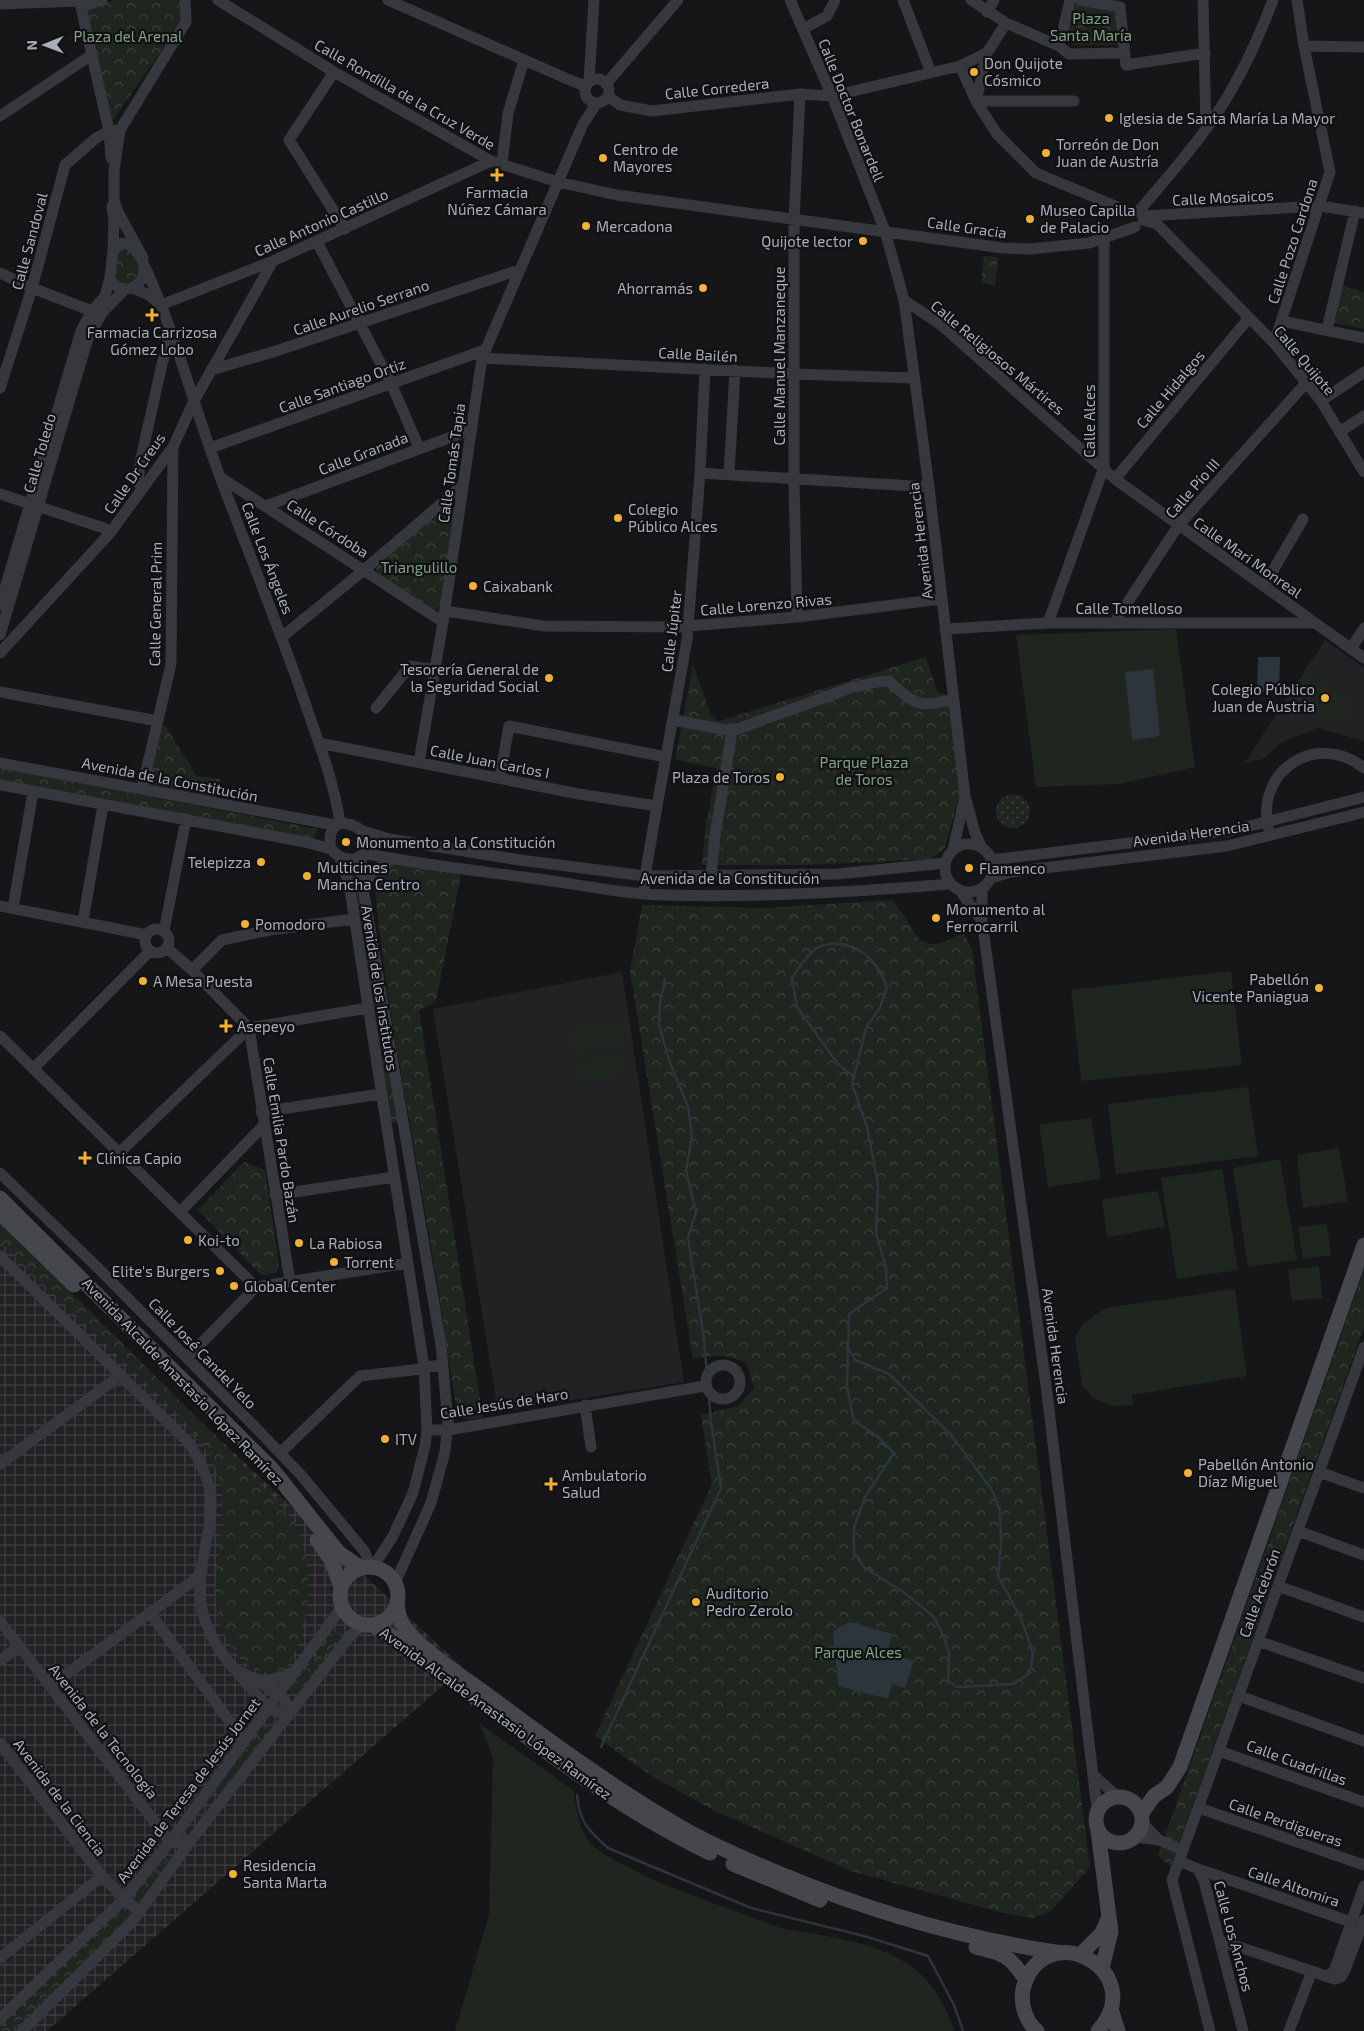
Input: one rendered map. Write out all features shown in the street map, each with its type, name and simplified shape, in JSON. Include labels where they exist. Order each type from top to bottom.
[{"type":"street","points":[[0,4],[81,3],[102,0]]},
{"type":"street","points":[[114,130],[186,22],[185,0]]},
{"type":"street","name":"Calle Rondilla de la Cruz Verde","points":[[218,0],[334,72],[497,163],[558,182],[617,195],[794,221],[885,231]]},
{"type":"street","points":[[388,0],[524,60],[587,84],[600,79],[609,90],[608,96],[603,101],[597,103],[586,98],[587,84],[594,0]]},
{"type":"street","points":[[606,84],[678,0]]},
{"type":"street","name":"Calle Doctor Bonardell","points":[[790,0],[832,96],[885,231]]},
{"type":"street","points":[[803,30],[827,16],[835,0]]},
{"type":"street","points":[[903,0],[931,73]]},
{"type":"street","points":[[970,0],[1006,23],[1059,46],[1069,54],[1126,59],[1204,53]]},
{"type":"street","points":[[987,12],[994,0]]},
{"type":"street","points":[[1059,46],[1070,0]]},
{"type":"street","points":[[1080,0],[1119,3],[1126,59]]},
{"type":"street","points":[[1203,0],[1206,129]]},
{"type":"street","name":"Calle Gracia","points":[[885,231],[1003,248],[1060,247],[1104,239],[1137,218],[1206,129],[1231,91],[1258,41],[1274,0]]},
{"type":"street","name":"Calle Pozo Cardona","points":[[1274,343],[1330,172],[1304,46],[1297,0]]},
{"type":"street","points":[[81,3],[114,130],[114,220],[110,278],[117,286],[149,295],[161,305]]},
{"type":"street","points":[[1006,23],[987,53],[976,101],[1074,101]]},
{"type":"street","points":[[1304,46],[1364,47]]},
{"type":"street","name":"Calle Corredera","points":[[608,96],[620,105],[652,111],[800,94],[832,96],[960,66],[987,53]]},
{"type":"street","points":[[0,116],[93,54]]},
{"type":"street","points":[[497,163],[508,114],[524,60]]},
{"type":"street","name":"Calle Quijote","points":[[960,66],[976,101],[997,134],[1036,173],[1137,218],[1157,224],[1248,319],[1274,343],[1321,400],[1338,432],[1362,464]]},
{"type":"street","points":[[334,72],[288,140],[345,230]]},
{"type":"street","name":"Calle Manuel Manzaneque","points":[[797,617],[794,479],[794,221],[800,94]]},
{"type":"street","name":"Calle Tomás Tapia","points":[[418,762],[444,616],[470,430],[483,354],[583,124],[597,103]]},
{"type":"street","name":"Calle Los Ángeles","points":[[114,130],[114,200],[118,212],[144,262],[161,305],[220,476],[282,637],[330,774],[338,824]]},
{"type":"street","name":"Calle Sandoval","points":[[0,388],[32,288],[65,165],[96,138],[114,130]]},
{"type":"street","name":"Calle Antonio Castillo","points":[[161,305],[273,261],[497,163]]},
{"type":"street","name":"Calle Mosaicos","points":[[1137,218],[1320,206],[1359,212]]},
{"type":"street","points":[[1327,329],[1359,212]]},
{"type":"street","name":"Avenida Herencia","points":[[885,231],[904,300],[929,487],[965,796],[975,833],[982,848],[992,860],[1234,830],[1364,797]]},
{"type":"street","name":"Calle Alces","points":[[1048,623],[1104,467],[1104,239]]},
{"type":"street","points":[[317,242],[391,382],[419,448]]},
{"type":"street","points":[[113,251],[118,245],[127,243],[144,262],[143,279],[129,289]]},
{"type":"street","name":"Calle Dr Creus","points":[[0,653],[110,533],[173,446],[194,401],[273,261]]},
{"type":"street","name":"Calle Aurelio Serrano","points":[[212,370],[276,351],[519,270]]},
{"type":"street","points":[[0,273],[32,288],[92,311]]},
{"type":"street","name":"Calle Toledo","points":[[0,635],[81,331],[92,311],[105,296],[110,278]]},
{"type":"street","name":"Calle Toledo","points":[[0,605],[2,589],[34,505],[88,338],[102,313],[129,289]]},
{"type":"street","name":"Calle Religiosos Mártires","points":[[904,300],[941,325],[1104,467],[1115,479]]},
{"type":"street","name":"Calle Hidalgos","points":[[1115,479],[1248,319]]},
{"type":"street","points":[[1282,321],[1363,335]]},
{"type":"street","points":[[142,489],[138,482],[140,463],[162,364],[171,334]]},
{"type":"street","name":"Calle Bailén","points":[[483,354],[794,374],[913,378]]},
{"type":"street","name":"Calle Santiago Ortiz","points":[[210,448],[391,382],[483,354]]},
{"type":"street","name":"Calle Júpiter","points":[[644,894],[645,876],[689,626],[705,369]]},
{"type":"street","points":[[729,475],[735,370]]},
{"type":"street","points":[[1321,400],[1364,372]]},
{"type":"street","name":"Calle Pío III","points":[[1114,623],[1178,526],[1306,383]]},
{"type":"street","points":[[1338,432],[1364,416]]},
{"type":"street","name":"Calle Granada","points":[[266,506],[470,430]]},
{"type":"street","name":"Calle General Prim","points":[[142,790],[171,664],[173,446]]},
{"type":"street","points":[[700,473],[929,487]]},
{"type":"street","name":"Calle Córdoba","points":[[220,476],[364,570],[444,616]]},
{"type":"street","name":"Calle Mari Monreal","points":[[1115,479],[1364,658]]},
{"type":"street","points":[[282,637],[463,485]]},
{"type":"street","points":[[0,494],[104,528],[110,533]]},
{"type":"street","points":[[1264,586],[1303,520]]},
{"type":"street","name":"Calle Lorenzo Rivas","points":[[444,616],[544,626],[689,626],[797,617],[941,599]]},
{"type":"street","name":"Calle Tomelloso","points":[[945,629],[1048,623],[1314,623]]},
{"type":"street","points":[[1351,648],[1364,628]]},
{"type":"street","points":[[376,708],[410,666],[435,670]]},
{"type":"street","points":[[673,720],[732,731],[850,688],[889,681],[914,702],[931,704],[953,699]]},
{"type":"street","points":[[0,692],[158,722]]},
{"type":"street","points":[[500,778],[510,726],[666,757]]},
{"type":"street","points":[[711,876],[715,836],[732,731]]},
{"type":"street","name":"Calle Juan Carlos I","points":[[319,743],[580,794],[657,806]]},
{"type":"street","points":[[1270,836],[1267,822],[1267,804],[1272,785],[1283,770],[1299,759],[1317,753],[1336,753],[1354,760],[1364,768]]},
{"type":"street","name":"Avenida de la Constitución","points":[[0,763],[338,824]]},
{"type":"street","points":[[0,785],[305,842],[331,849],[340,858],[353,859],[362,854],[366,839],[363,831],[352,825],[338,824],[330,836],[331,849]]},
{"type":"street","points":[[13,908],[34,792]]},
{"type":"street","points":[[950,884],[946,877],[945,863],[953,850],[965,796]]},
{"type":"street","points":[[83,921],[103,805]]},
{"type":"street","name":"Avenida Herencia","points":[[991,878],[1011,872],[1227,846],[1364,812]]},
{"type":"street","points":[[147,935],[146,946],[150,951],[160,953],[167,948],[169,939],[164,931],[186,819]]},
{"type":"street","name":"Avenida de la Constitución","points":[[363,831],[389,838],[520,860],[645,876],[837,874],[945,863]]},
{"type":"street","points":[[953,850],[967,844],[982,848]]},
{"type":"street","name":"Avenida de la Constitución","points":[[362,854],[644,894],[837,893],[950,884]]},
{"type":"street","name":"Avenida de los Institutos","points":[[362,854],[363,888],[443,1365],[448,1430],[445,1452],[432,1503],[395,1583]]},
{"type":"street","name":"Avenida de los Institutos","points":[[340,858],[346,874],[354,919],[424,1367],[427,1430],[425,1446],[413,1493],[393,1536],[368,1567]]},
{"type":"street","name":"Avenida de los Institutos","points":[[363,888],[373,870],[393,859]]},
{"type":"street","points":[[961,892],[968,893],[982,889],[991,878],[994,869],[992,860]]},
{"type":"street","name":"Avenida Herencia","points":[[950,884],[961,892],[982,921]]},
{"type":"street","name":"Avenida Herencia","points":[[982,889],[982,921],[1048,1394],[1097,1809]]},
{"type":"street","points":[[0,906],[147,935],[154,930],[164,931]]},
{"type":"street","points":[[192,970],[222,940],[270,930],[354,919]]},
{"type":"street","points":[[167,948],[192,970],[248,1028]]},
{"type":"street","points":[[33,1069],[150,951]]},
{"type":"street","points":[[119,1153],[248,1028],[368,1008]]},
{"type":"street","name":"Calle Emilia Pardo Bazán","points":[[248,1028],[290,1282]]},
{"type":"street","points":[[0,1036],[256,1287]]},
{"type":"street","points":[[261,1112],[381,1094]]},
{"type":"street","points":[[386,1124],[403,1122]]},
{"type":"street","points":[[180,1212],[264,1125]]},
{"type":"street","name":"Calle José Candel Yelo","points":[[0,1173],[99,1269],[280,1453],[365,1552],[368,1567]]},
{"type":"street","points":[[275,1195],[394,1177]]},
{"type":"street","name":"Avenida Alcalde Anastasio López Ramírez","points":[[0,1198],[252,1448],[272,1469],[339,1553],[368,1567]]},
{"type":"street","name":"Avenida Alcalde Anastasio López Ramírez","points":[[0,1213],[246,1455],[320,1543],[331,1560],[341,1586]]},
{"type":"street","points":[[1098,1831],[1104,1838],[1113,1843],[1129,1841],[1154,1796],[1167,1787],[1180,1767],[1364,1245]]},
{"type":"street","points":[[0,1256],[189,1443],[201,1464],[209,1488],[211,1507],[202,1571],[200,1605],[210,1633],[225,1658],[268,1708],[276,1712],[291,1712]]},
{"type":"street","points":[[187,1358],[256,1287],[408,1263]]},
{"type":"street","name":"Calle Acebrón","points":[[1210,2031],[1172,1880],[1364,1347]]},
{"type":"street","points":[[280,1453],[360,1376],[443,1365]]},
{"type":"street","points":[[0,1464],[121,1375]]},
{"type":"street","name":"Calle Jesús de Haro","points":[[427,1430],[448,1430],[585,1405],[705,1386]]},
{"type":"street","name":"Calle Jesús de Haro","points":[[585,1405],[591,1447]]},
{"type":"street","points":[[1320,1469],[1364,1481]]},
{"type":"street","points":[[1320,1469],[1364,1488]]},
{"type":"street","points":[[1298,1531],[1364,1555]]},
{"type":"street","points":[[22,2031],[132,1922],[192,1839],[350,1636],[368,1625],[388,1618],[394,1611],[398,1592],[395,1583],[386,1572],[368,1567],[346,1578],[341,1586],[340,1596],[342,1607],[347,1615],[354,1621],[368,1625]]},
{"type":"street","points":[[50,1686],[150,1614],[193,1581],[202,1571]]},
{"type":"street","points":[[1278,1586],[1364,1617]]},
{"type":"street","name":"Avenida Alcalde Anastasio López Ramírez","points":[[397,1602],[400,1619],[406,1630],[428,1650],[557,1746],[620,1790],[686,1830],[738,1856],[852,1902],[950,1931],[1020,1946],[1081,1954]]},
{"type":"street","name":"Avenida de Teresa de Jesús Jornet","points":[[0,2020],[124,1899],[170,1842],[342,1607]]},
{"type":"street","points":[[150,1614],[244,1740]]},
{"type":"street","name":"Avenida de la Tecnología","points":[[0,1621],[170,1842]]},
{"type":"street","name":"Avenida Alcalde Anastasio López Ramírez","points":[[368,1625],[394,1637],[558,1761],[618,1801],[690,1844],[752,1873],[845,1909],[935,1938],[991,1950],[1010,1958],[1026,1980]]},
{"type":"street","points":[[1258,1641],[1364,1678]]},
{"type":"street","points":[[0,1661],[19,1646]]},
{"type":"street","points":[[235,1670],[253,1678],[278,1695],[288,1704],[291,1712]]},
{"type":"street","points":[[253,1678],[266,1681],[280,1678],[295,1671]]},
{"type":"street","points":[[1239,1696],[1364,1741]]},
{"type":"street","name":"Avenida de la Ciencia","points":[[0,1743],[102,1876],[139,1912]]},
{"type":"street","name":"Calle Cuadrillas","points":[[1219,1750],[1364,1802]]},
{"type":"street","points":[[1093,1775],[1138,1805],[1140,1824]]},
{"type":"street","points":[[1102,1968],[1111,1932],[1103,1861],[1095,1820],[1097,1809],[1102,1802],[1109,1798],[1154,1796]]},
{"type":"street","name":"Calle Perdigueras","points":[[1198,1808],[1364,1865]]},
{"type":"street","name":"Calle Los Anchos","points":[[1140,1824],[1198,1869],[1204,1881],[1243,2031]]},
{"type":"street","points":[[170,1842],[180,1843],[192,1839]]},
{"type":"street","points":[[1103,1861],[1113,1843]]},
{"type":"street","name":"Calle Altomira","points":[[1198,1869],[1351,1922]]},
{"type":"street","points":[[0,1958],[102,1876]]},
{"type":"street","points":[[1328,1977],[1334,1971],[1364,1886]]},
{"type":"street","points":[[1110,1916],[1102,1933],[1081,1954],[1102,1968],[1111,1988],[1111,2009],[1118,2031]]},
{"type":"street","points":[[1221,1941],[1335,1979],[1341,1977],[1345,1970],[1364,1920]]},
{"type":"street","points":[[1038,2031],[1027,2018],[1023,2006],[1022,1993],[1026,1980],[1037,1964],[1044,1959],[1062,1953]]},
{"type":"street","points":[[1288,2031],[1312,1971]]},
{"type":"street","points":[[1098,2031],[1111,2009]]},
{"type":"shaded area","name":"Colegio Público Juan de Austria","points":[[1325,640],[1364,668],[1364,741],[1317,728],[1282,742],[1263,759],[1245,762]]},
{"type":"shaded area","points":[[1258,657],[1280,657],[1279,692],[1257,692]]},
{"type":"shaded area","points":[[1153,669],[1160,736],[1132,740],[1125,672]]},
{"type":"shaded area","points":[[622,972],[684,1382],[498,1412],[433,1009]]},
{"type":"shaded area","points":[[0,1233],[463,1668],[47,2031],[0,2031]]},
{"type":"shaded area","points":[[849,1622],[892,1634],[887,1653],[914,1661],[905,1688],[892,1684],[888,1699],[838,1686],[833,1631]]},
{"type":"green space","name":"Plaza del Arenal","points":[[114,0],[181,0],[182,21],[111,123],[86,9]]},
{"type":"green space","name":"Plaza Santa María","points":[[1073,4],[1116,11],[1120,45],[1073,45],[1065,39]]},
{"type":"green space","points":[[126,248],[140,262],[140,275],[130,284],[119,280],[115,271],[121,249]]},
{"type":"green space","points":[[984,256],[998,257],[995,285],[981,283]]},
{"type":"green space","points":[[1338,285],[1364,292],[1364,329],[1329,322]]},
{"type":"green space","name":"Triangulillo","points":[[448,504],[455,508],[441,606],[433,610],[376,573],[377,566]]},
{"type":"green space","points":[[1176,629],[1195,767],[1119,784],[1036,787],[1016,635]]},
{"type":"green space","name":"Parque Plaza de Toros","points":[[926,657],[938,693],[948,695],[960,793],[945,848],[930,859],[805,865],[702,865],[706,824],[717,768],[675,760],[693,665],[711,715],[719,721]]},
{"type":"green space","points":[[1309,670],[1356,703],[1338,728],[1291,695]]},
{"type":"green space","points":[[158,721],[166,727],[197,776],[220,779],[215,803],[142,789]]},
{"type":"green space","points":[[0,768],[318,829],[314,840],[0,780]]},
{"type":"green space","points":[[1013,794],[1025,799],[1030,811],[1025,823],[1013,828],[1001,823],[996,811],[1001,799]]},
{"type":"green space","points":[[358,858],[403,1122],[386,1124],[348,860]]},
{"type":"green space","points":[[393,859],[462,869],[436,1002],[419,1010],[483,1418],[463,1419],[457,1411],[388,994],[373,870]]},
{"type":"green space","name":"Parque Alces","points":[[893,900],[920,940],[930,944],[941,943],[964,933],[972,949],[1090,1867],[1050,1912],[1033,1918],[1003,1913],[851,1871],[713,1810],[653,1777],[595,1736],[712,1484],[701,1415],[738,1406],[754,1388],[747,1364],[733,1358],[720,1356],[693,1359],[630,971],[642,905],[764,908]]},
{"type":"green space","points":[[1231,971],[1242,1065],[1081,1081],[1071,990]]},
{"type":"green space","points":[[618,1020],[622,1047],[574,1054],[570,1028]]},
{"type":"green space","points":[[623,1053],[627,1076],[579,1085],[575,1061]]},
{"type":"green space","points":[[1248,1087],[1258,1156],[1116,1174],[1108,1104]]},
{"type":"green space","points":[[1091,1118],[1101,1179],[1048,1187],[1039,1124]]},
{"type":"green space","points":[[1339,1148],[1348,1201],[1303,1208],[1297,1155]]},
{"type":"green space","points":[[1280,1159],[1297,1260],[1248,1267],[1233,1168]]},
{"type":"green space","points":[[244,1162],[265,1170],[279,1264],[276,1273],[261,1275],[198,1210]]},
{"type":"green space","points":[[1222,1169],[1238,1270],[1177,1279],[1161,1178]]},
{"type":"green space","points":[[1158,1191],[1165,1227],[1107,1237],[1102,1199]]},
{"type":"green space","points":[[0,1222],[198,1419],[275,1499],[294,1523],[301,1538],[305,1555],[308,1573],[308,1592],[303,1629],[298,1646],[286,1667],[280,1671],[273,1673],[251,1667],[239,1657],[225,1636],[218,1614],[216,1592],[222,1524],[222,1501],[219,1478],[213,1461],[182,1418],[0,1242]]},
{"type":"green space","points":[[1327,1224],[1331,1255],[1303,1259],[1298,1227]]},
{"type":"green space","points":[[1319,1266],[1322,1298],[1292,1301],[1288,1270]]},
{"type":"green space","points":[[1364,1270],[1364,1327],[1171,1866],[1158,1856]]},
{"type":"green space","points":[[1235,1289],[1247,1376],[1132,1395],[1133,1405],[1113,1406],[1093,1398],[1082,1385],[1075,1337],[1083,1324],[1105,1308]]},
{"type":"green space","points":[[337,1629],[342,1633],[295,1695],[290,1690]]},
{"type":"green space","points":[[267,1723],[271,1726],[223,1790],[216,1789]]},
{"type":"green space","points":[[480,1724],[573,1790],[582,1830],[593,1846],[605,1855],[671,1887],[773,1925],[850,1941],[889,1954],[921,1974],[934,1989],[955,2031],[455,2031],[489,1914],[493,1759]]},
{"type":"green space","points":[[166,1858],[170,1862],[139,1902],[133,1899]]},
{"type":"green space","points":[[124,1910],[131,1913],[107,1940],[10,2031],[0,2031]]},
{"type":"waterway","points":[[847,1346],[855,1360],[889,1374],[951,1435],[992,1490],[1000,1511],[1001,1544],[998,1576],[1021,1618],[1033,1653],[1030,1673],[1013,1684],[957,1687],[948,1681],[949,1654],[944,1637],[934,1617],[906,1594],[864,1567],[854,1553],[854,1527],[865,1497],[894,1453],[877,1436],[854,1421],[847,1386],[849,1314],[887,1288],[886,1267],[876,1234],[878,1183],[867,1127],[852,1084],[854,1077],[838,1064],[797,1007],[792,978],[814,950],[830,944],[846,945],[862,952],[876,965],[887,987],[880,1007],[866,1028],[854,1077]]},
{"type":"waterway","points":[[601,1747],[721,1488],[711,1422],[704,1339],[688,1238],[696,1212],[686,1171],[692,1137],[688,1107],[669,1060],[659,1025],[660,1004],[665,979]]},
{"type":"waterway","points":[[577,1795],[580,1812],[586,1825],[608,1848],[751,1908],[864,1936],[928,1956],[954,2005],[963,2031]]},
{"type":"place","name":"Don Quijote Cósmico","points":[[974,72]]},
{"type":"place","name":"Iglesia de Santa María La Mayor","points":[[1109,118]]},
{"type":"place","name":"Torreón de Don Juan de Austría","points":[[1046,153]]},
{"type":"place","name":"Centro de Mayores","points":[[603,158]]},
{"type":"place","name":"Farmacia Núñez Cámara","points":[[497,175]]},
{"type":"place","name":"Museo Capilla de Palacio","points":[[1030,219]]},
{"type":"place","name":"Mercadona","points":[[586,226]]},
{"type":"place","name":"Quijote lector","points":[[863,241]]},
{"type":"place","name":"Ahorramás","points":[[703,288]]},
{"type":"place","name":"Farmacia Carrizosa Gómez Lobo","points":[[152,315]]},
{"type":"place","name":"Colegio Público Alces","points":[[618,518]]},
{"type":"place","name":"Caixabank","points":[[473,586]]},
{"type":"place","name":"Tesorería General de la Seguridad Social","points":[[549,678]]},
{"type":"place","name":"Colegio Público Juan de Austria","points":[[1325,698]]},
{"type":"place","name":"Plaza de Toros","points":[[780,777]]},
{"type":"place","name":"Monumento a la Constitución","points":[[346,842]]},
{"type":"place","name":"Telepizza","points":[[261,862]]},
{"type":"place","name":"Flamenco","points":[[969,868]]},
{"type":"place","name":"Multicines Mancha Centro","points":[[307,876]]},
{"type":"place","name":"Monumento al Ferrocarril","points":[[936,918]]},
{"type":"place","name":"Pomodoro","points":[[245,924]]},
{"type":"place","name":"A Mesa Puesta","points":[[143,981]]},
{"type":"place","name":"Pabellón Vicente Paniagua","points":[[1319,988]]},
{"type":"place","name":"Asepeyo","points":[[226,1026]]},
{"type":"place","name":"Clínica Capio","points":[[85,1158]]},
{"type":"place","name":"Koi-to","points":[[188,1240]]},
{"type":"place","name":"La Rabiosa","points":[[299,1243]]},
{"type":"place","name":"Torrent","points":[[334,1262]]},
{"type":"place","name":"Elite's Burgers","points":[[220,1271]]},
{"type":"place","name":"Global Center","points":[[234,1286]]},
{"type":"place","name":"ITV","points":[[385,1439]]},
{"type":"place","name":"Pabellón Antonio Díaz Miguel","points":[[1188,1473]]},
{"type":"place","name":"Ambulatorio Salud","points":[[551,1484]]},
{"type":"place","name":"Auditorio Pedro Zerolo","points":[[696,1602]]},
{"type":"place","name":"Residencia Santa Marta","points":[[233,1874]]}]
